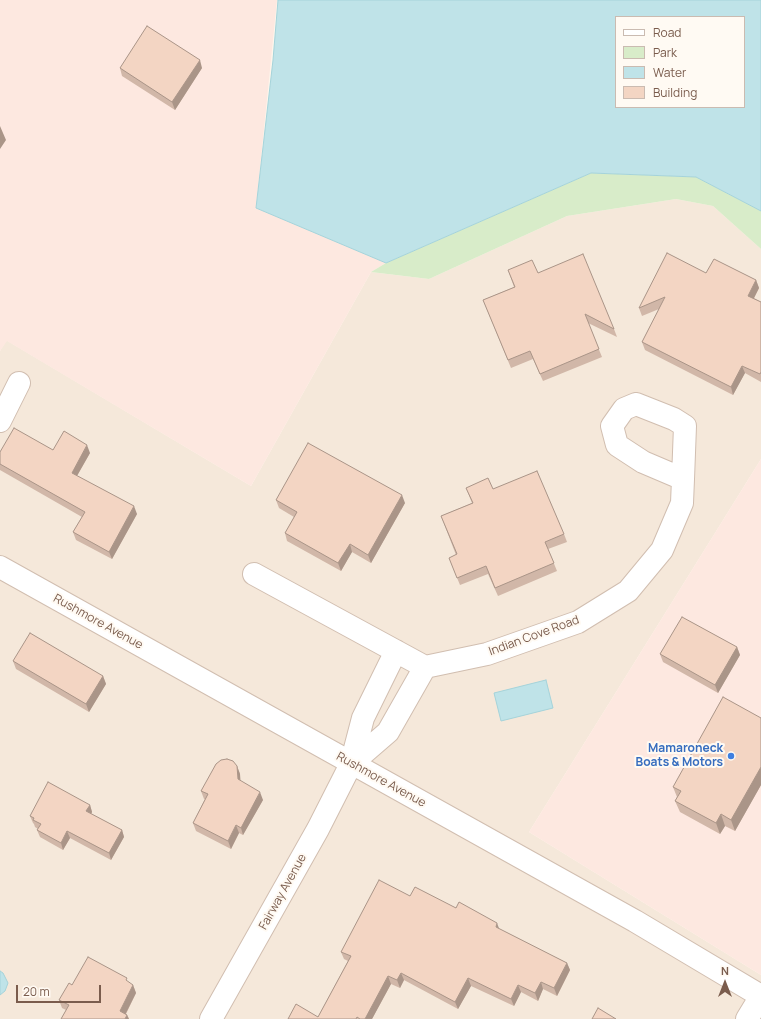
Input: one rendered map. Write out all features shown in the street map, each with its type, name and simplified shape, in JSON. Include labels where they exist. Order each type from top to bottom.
[{"type":"street","points":[[0,421],[19,383]]},
{"type":"street","name":"Indian Cove Road","points":[[425,667],[487,654],[578,622],[628,591],[662,550],[682,503],[683,479]]},
{"type":"street","name":"Rushmore Avenue","points":[[0,567],[634,921],[761,996]]},
{"type":"street","points":[[254,574],[425,667],[388,732],[351,764]]},
{"type":"street","points":[[351,764],[363,718],[396,651]]},
{"type":"street","name":"Fairway Avenue","points":[[211,1019],[318,829],[351,764]]},
{"type":"street","points":[[747,1019],[761,996]]},
{"type":"shaded area","points":[[0,0],[277,0],[256,208],[386,263],[371,272],[251,486],[7,341],[0,351]]},
{"type":"shaded area","points":[[676,199],[713,206],[761,249],[761,459],[529,832],[761,975],[761,1019],[0,1019],[0,351],[6,340],[251,486],[371,272],[429,279],[567,216]]},
{"type":"shaded area","points":[[761,459],[761,975],[529,832]]},
{"type":"green space","points":[[591,173],[696,177],[761,211],[761,249],[713,206],[676,199],[567,216],[429,279],[371,272],[386,263]]},
{"type":"water","points":[[278,0],[761,0],[761,211],[696,177],[591,173],[386,263],[256,208],[273,60]]},
{"type":"water","points":[[546,680],[553,708],[501,721],[494,693]]},
{"type":"water","points":[[0,971],[3,973],[8,983],[5,991],[0,995]]},
{"type":"building","points":[[147,26],[200,60],[172,102],[120,68]]},
{"type":"building","points":[[667,253],[706,273],[714,259],[756,280],[748,296],[761,302],[760,374],[742,366],[731,387],[642,342],[665,297],[639,308]]},
{"type":"building","points":[[583,254],[614,329],[585,314],[599,349],[540,374],[530,351],[508,360],[483,300],[515,287],[508,270],[532,260],[538,273]]},
{"type":"building","points":[[14,428],[53,450],[64,431],[87,445],[72,473],[134,506],[109,552],[73,532],[85,512],[0,464],[0,452]]},
{"type":"building","points":[[308,443],[402,495],[368,555],[350,544],[338,563],[285,533],[297,512],[276,500]]},
{"type":"building","points":[[537,471],[564,534],[545,542],[554,563],[495,588],[486,566],[457,578],[449,558],[457,554],[441,516],[473,503],[466,488],[488,478],[493,489]]},
{"type":"building","points":[[682,617],[737,647],[715,685],[660,654]]},
{"type":"building","points":[[30,633],[103,676],[86,704],[13,661]]},
{"type":"building","name":"Mamaroneck Boats & Motors","points":[[723,697],[761,718],[761,767],[731,820],[721,814],[716,823],[675,801],[681,791],[673,787]]},
{"type":"building","points":[[227,759],[233,761],[237,766],[238,779],[260,792],[241,828],[236,825],[228,841],[193,823],[208,794],[201,791],[216,764],[221,760]]},
{"type":"building","points":[[48,782],[90,805],[86,811],[122,830],[109,853],[67,831],[61,843],[37,830],[41,824],[33,820],[34,818],[30,816]]},
{"type":"building","points":[[379,880],[410,896],[415,887],[456,908],[459,902],[497,923],[496,927],[567,963],[554,988],[541,982],[535,993],[518,985],[511,999],[468,978],[455,1002],[401,973],[397,980],[388,976],[365,1019],[360,1019],[357,1017],[356,1019],[288,1019],[296,1004],[318,1017],[351,956],[341,952]]},
{"type":"building","points":[[88,957],[127,978],[126,980],[133,985],[120,1011],[127,1015],[125,1019],[61,1019],[69,1005],[59,1000],[69,983],[72,985]]},
{"type":"building","points":[[598,1008],[616,1019],[592,1019]]},
{"type":"place","name":"Mamaroneck Boats & Motors","points":[[731,756]]}]
